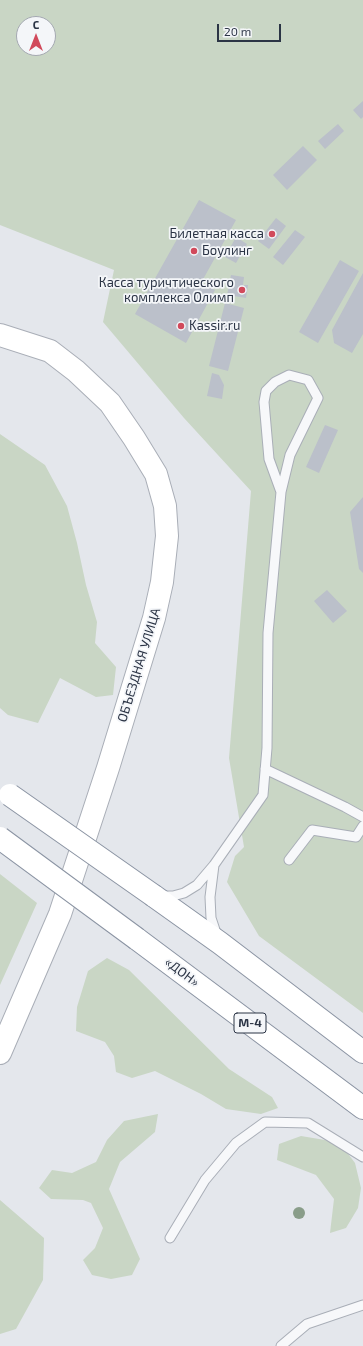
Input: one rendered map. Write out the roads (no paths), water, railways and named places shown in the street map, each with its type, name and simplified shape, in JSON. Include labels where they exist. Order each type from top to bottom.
[{"type":"main road","name":"ОБЪЕЗДНАЯ УЛИЦА","points":[[0,335],[50,351],[76,371],[110,403],[156,474],[165,506],[166,536],[162,582],[154,618],[105,775],[60,914],[0,1053]]},
{"type":"main road","points":[[5,792],[220,943],[363,1052]]},
{"type":"main road","name":"«ДОН»","points":[[0,838],[363,1108]]},
{"type":"lane","points":[[154,896],[173,896],[184,893],[197,885],[214,865],[263,795],[267,748],[268,633],[282,492],[290,455],[318,398],[308,380],[289,375],[275,382],[266,392],[264,402],[269,459],[282,492]]},
{"type":"lane","points":[[265,769],[345,807],[363,818]]},
{"type":"lane","points":[[289,860],[312,830],[356,838],[363,826]]},
{"type":"lane","points":[[214,865],[210,897],[211,918],[220,943]]},
{"type":"lane","points":[[170,1238],[205,1180],[236,1143],[265,1122],[308,1123],[363,1157]]},
{"type":"lane","points":[[281,1346],[307,1324],[363,1305]]},
{"type":"place","name":"Билетная касса","points":[[272,234]]},
{"type":"place","name":"Боулинг","points":[[194,251]]},
{"type":"place","name":"Касса туричтического комплекса Олимп","points":[[242,290]]},
{"type":"place","name":"Kassir.ru","points":[[181,326]]}]
